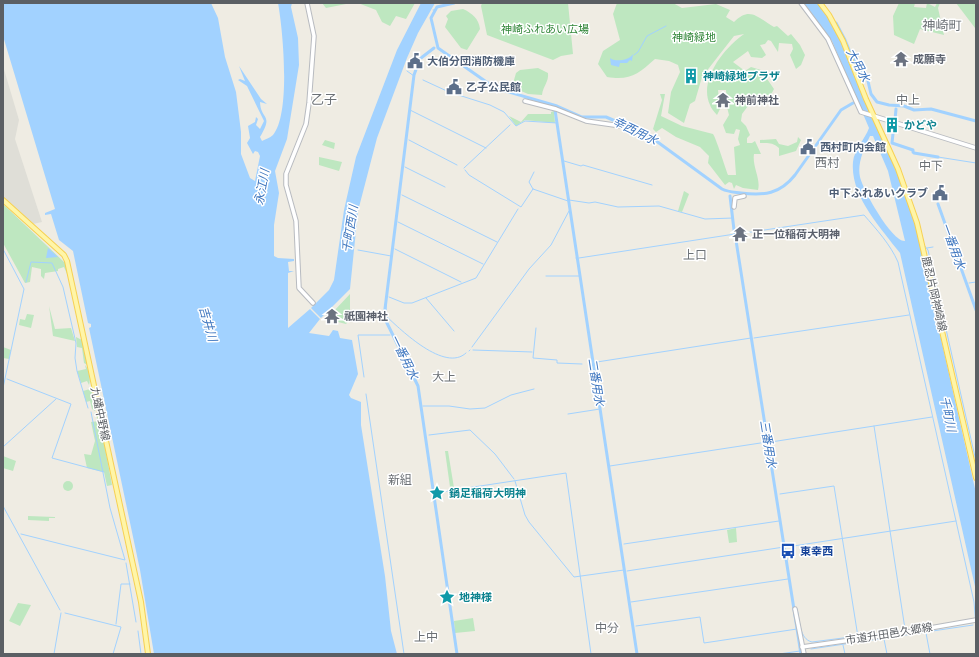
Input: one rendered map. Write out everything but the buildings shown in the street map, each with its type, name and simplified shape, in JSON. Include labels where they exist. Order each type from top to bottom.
[{"type":"main road","name":"鹿忍片岡神崎線","points":[[820,3],[829,15],[843,41],[872,116],[895,163],[917,223],[976,478]]},
{"type":"main road","name":"九蟠中野線","points":[[3,200],[64,255],[67,261],[141,602],[148,654]]},
{"type":"street","points":[[307,3],[314,41],[306,124],[286,174],[286,185],[296,221],[299,288],[313,303]]},
{"type":"street","points":[[801,3],[828,39],[861,112],[976,148]]},
{"type":"street","points":[[525,100],[556,109],[586,121],[621,126]]},
{"type":"street","points":[[734,206],[735,198],[744,196]]},
{"type":"street","points":[[795,609],[804,654]]},
{"type":"street","name":"市道升田邑久郷線","points":[[802,647],[976,620]]},
{"type":"shaded area","points":[[3,66],[19,120],[15,139],[42,222],[33,224],[3,197]]},
{"type":"green space","points":[[322,3],[351,3],[326,8]]},
{"type":"green space","points":[[358,3],[415,3],[406,19],[396,16],[390,26],[382,22],[376,10]]},
{"type":"green space","name":"神崎ふれあい広場","points":[[482,3],[568,3],[573,54],[561,56],[553,60],[487,35],[481,6]]},
{"type":"green space","name":"神崎緑地","points":[[617,3],[673,3],[682,8],[716,4],[730,10],[726,17],[734,22],[745,15],[754,15],[774,27],[777,26],[788,36],[791,34],[800,45],[805,55],[801,65],[796,69],[790,55],[793,49],[792,44],[779,43],[778,52],[771,41],[768,40],[765,44],[760,45],[766,55],[762,58],[751,57],[748,51],[733,62],[745,71],[751,67],[761,70],[774,89],[766,104],[748,106],[742,114],[741,121],[746,126],[750,135],[747,138],[747,143],[752,143],[755,141],[761,154],[754,154],[754,163],[759,186],[758,190],[743,188],[736,185],[734,189],[732,183],[729,182],[725,185],[708,163],[709,156],[700,147],[676,137],[662,128],[656,132],[653,129],[662,100],[660,94],[665,94],[661,116],[682,126],[713,134],[728,175],[736,175],[734,147],[740,145],[738,139],[740,130],[736,129],[734,134],[726,133],[723,125],[729,115],[726,90],[718,90],[720,109],[717,115],[710,105],[707,95],[710,75],[715,65],[729,47],[744,34],[734,36],[702,77],[695,101],[690,104],[684,123],[668,113],[671,92],[680,72],[678,65],[669,61],[655,59],[644,69],[633,75],[615,78],[607,77],[598,64],[603,51],[620,40],[613,14]]},
{"type":"green space","points":[[899,3],[915,3],[914,7],[926,8],[927,3],[935,7],[937,3],[940,3],[938,8],[944,35],[920,29],[914,44],[894,35],[893,16]]},
{"type":"green space","points":[[956,3],[976,3],[976,47],[975,28]]},
{"type":"green space","points":[[463,9],[474,17],[478,22],[480,29],[467,50],[461,48],[445,27],[448,19],[446,16],[451,11]]},
{"type":"green space","points":[[538,68],[548,73],[548,79],[542,95],[528,94],[512,87],[516,73],[520,70]]},
{"type":"green space","points":[[554,111],[555,123],[525,120],[516,126],[509,116],[521,122],[528,114],[551,114],[551,112]]},
{"type":"green space","points":[[798,137],[801,140],[796,151],[779,156],[779,148],[777,146],[770,143],[760,143],[760,140],[776,139],[779,144],[788,146],[797,142]]},
{"type":"green space","points":[[325,140],[335,143],[334,149],[322,145]]},
{"type":"green space","points":[[319,157],[342,162],[339,171],[319,165]]},
{"type":"green space","points":[[684,191],[689,194],[682,212],[678,211]]},
{"type":"green space","points":[[3,204],[64,262],[65,260],[71,283],[64,267],[58,269],[58,271],[45,273],[44,279],[41,276],[41,269],[32,267],[30,282],[25,283],[3,243]]},
{"type":"green space","points":[[350,294],[350,319],[346,324],[338,322],[334,319],[337,316],[333,312]]},
{"type":"green space","points":[[49,306],[55,329],[71,328],[75,341],[53,336]]},
{"type":"green space","points":[[27,314],[34,315],[31,328],[19,325],[20,319],[25,320]]},
{"type":"green space","points":[[76,337],[82,340],[89,366],[84,363],[82,348],[77,347]]},
{"type":"green space","points":[[3,347],[11,350],[9,359],[3,358]]},
{"type":"green space","points":[[85,365],[88,369],[90,380],[89,385],[87,381],[81,383],[77,371],[86,369]]},
{"type":"green space","points":[[92,382],[92,390],[90,391],[92,392],[96,406],[95,411],[92,409],[90,401],[86,402],[83,391],[90,389]]},
{"type":"green space","points":[[94,413],[99,415],[112,485],[107,486],[104,472],[87,468],[84,454],[91,455],[95,441],[91,422],[99,421]]},
{"type":"green space","points":[[445,451],[448,451],[454,488],[450,487]]},
{"type":"green space","points":[[3,456],[16,461],[13,471],[3,468]]},
{"type":"green space","points":[[66,481],[70,481],[73,486],[70,491],[66,491],[63,488],[63,484]]},
{"type":"green space","points":[[28,516],[55,518],[49,518],[49,521],[28,520]]},
{"type":"green space","points":[[736,528],[737,542],[729,543],[727,530]]},
{"type":"green space","points":[[18,603],[31,605],[20,626],[9,621]]},
{"type":"green space","points":[[473,618],[475,631],[455,633],[454,621]]},
{"type":"water","points":[[3,3],[211,3],[218,18],[225,57],[236,92],[241,132],[241,154],[250,178],[255,181],[260,156],[258,152],[255,151],[253,154],[247,143],[250,138],[248,126],[255,122],[256,117],[258,119],[256,125],[260,129],[264,121],[247,86],[238,80],[240,79],[245,81],[239,66],[261,99],[267,104],[260,102],[262,112],[266,118],[266,124],[260,137],[262,141],[273,135],[279,124],[282,109],[284,71],[282,32],[278,3],[292,3],[291,7],[298,38],[299,65],[287,139],[275,171],[279,193],[274,225],[274,256],[278,258],[294,259],[294,261],[288,262],[289,271],[294,271],[288,273],[288,328],[310,309],[320,319],[309,333],[329,336],[333,330],[338,331],[340,338],[352,340],[358,374],[349,395],[351,398],[361,402],[361,425],[385,576],[391,631],[397,654],[154,654],[140,570],[89,328],[91,327],[91,324],[88,323],[73,251],[59,240],[51,214],[45,215],[45,213],[55,209],[3,36]]},
{"type":"water","name":"千町西川","points":[[421,3],[435,3],[418,33],[407,58],[377,138],[358,211],[350,289],[321,318],[311,308],[329,290],[334,280],[344,210],[356,157],[397,50]]},
{"type":"water","name":"千町川","points":[[804,3],[818,3],[827,14],[841,40],[892,157],[915,224],[976,493],[976,591],[900,253],[868,211],[856,187],[853,175],[853,162],[857,149],[869,128],[832,41]],"holes":[[[870,136],[873,136],[888,171],[905,241],[899,239],[886,225],[862,184],[859,167],[865,146]]]},
{"type":"water","points":[[633,54],[632,61],[630,60],[627,63],[620,63],[619,67],[611,65],[610,58],[622,60]]},
{"type":"water","points":[[48,248],[58,257],[46,258]]},
{"type":"waterway","name":"幸西用水","points":[[454,3],[437,7],[431,18],[438,48],[495,88],[557,106],[582,117],[606,117],[648,135],[722,189],[727,191],[749,194],[764,194],[777,190],[783,186],[795,175],[841,110],[853,103]]},
{"type":"waterway","name":"大用水","points":[[836,23],[852,57],[867,77],[871,94],[877,102],[889,105],[904,106],[914,110],[931,109],[976,121]]},
{"type":"waterway","points":[[634,55],[638,52],[647,36],[666,26]]},
{"type":"waterway","name":"一番用水","points":[[421,58],[434,48]]},
{"type":"waterway","name":"一番用水","points":[[419,61],[414,75],[384,317],[418,386],[457,654]]},
{"type":"waterway","name":"一番用水","points":[[407,71],[414,76]]},
{"type":"waterway","points":[[423,80],[449,92],[490,105],[504,112],[516,126],[525,121],[557,123]]},
{"type":"waterway","points":[[895,120],[896,109]]},
{"type":"waterway","points":[[410,110],[486,148]]},
{"type":"waterway","name":"二番用水","points":[[555,110],[637,654]]},
{"type":"waterway","points":[[894,124],[892,143],[913,150],[913,152]]},
{"type":"waterway","points":[[464,168],[510,125]]},
{"type":"waterway","points":[[409,140],[457,165]]},
{"type":"waterway","points":[[914,153],[938,157]]},
{"type":"waterway","points":[[938,157],[976,163]]},
{"type":"waterway","points":[[564,161],[652,185]]},
{"type":"waterway","points":[[405,167],[445,187]]},
{"type":"waterway","points":[[465,170],[469,175],[521,207],[533,189]]},
{"type":"waterway","points":[[534,172],[529,182],[533,189],[568,201]]},
{"type":"waterway","points":[[402,195],[497,242]]},
{"type":"waterway","name":"三番用水","points":[[730,196],[734,230]]},
{"type":"waterway","points":[[569,200],[589,203],[595,202],[618,207],[659,206],[705,219],[733,218]]},
{"type":"waterway","name":"一番用水","points":[[938,204],[976,310]]},
{"type":"waterway","points":[[389,297],[404,303],[412,303],[476,278],[518,209]]},
{"type":"waterway","points":[[472,347],[529,269],[551,245],[569,211]]},
{"type":"waterway","points":[[738,234],[864,215],[891,249],[898,262],[974,602],[976,626]]},
{"type":"waterway","points":[[398,222],[483,264]]},
{"type":"waterway","points":[[579,258],[735,234]]},
{"type":"waterway","name":"三番用水","points":[[735,234],[801,654]]},
{"type":"waterway","points":[[922,236],[924,245],[928,250],[976,461]]},
{"type":"waterway","points":[[927,248],[933,247]]},
{"type":"waterway","points":[[3,249],[24,289],[3,388]]},
{"type":"waterway","points":[[395,249],[461,282]]},
{"type":"waterway","name":"千町西川","points":[[358,250],[391,256]]},
{"type":"waterway","points":[[26,282],[31,262],[52,263],[63,287],[76,343],[75,358],[77,371],[88,408]]},
{"type":"waterway","points":[[546,276],[579,276]]},
{"type":"waterway","points":[[969,283],[976,282]]},
{"type":"waterway","points":[[426,298],[454,331]]},
{"type":"waterway","points":[[386,300],[386,316],[412,339],[424,347],[435,354],[447,358],[457,358],[466,353]]},
{"type":"waterway","points":[[754,338],[909,315]]},
{"type":"waterway","points":[[536,328],[533,358],[557,360],[557,363],[582,364]]},
{"type":"waterway","points":[[364,377],[358,335],[390,335]]},
{"type":"waterway","points":[[597,362],[751,338]]},
{"type":"waterway","points":[[473,350],[532,352]]},
{"type":"waterway","points":[[7,379],[71,404],[52,458],[104,472]]},
{"type":"waterway","points":[[423,406],[449,406],[470,409],[485,408],[511,395],[534,389]]},
{"type":"waterway","points":[[366,394],[404,654]]},
{"type":"waterway","points":[[3,447],[56,399]]},
{"type":"waterway","points":[[568,414],[600,409]]},
{"type":"waterway","points":[[21,534],[125,560],[110,508],[91,412]]},
{"type":"waterway","points":[[771,442],[932,417]]},
{"type":"waterway","points":[[874,426],[905,629]]},
{"type":"waterway","points":[[429,435],[470,430],[495,454],[514,479]]},
{"type":"waterway","points":[[610,466],[767,442]]},
{"type":"waterway","points":[[434,493],[566,473],[591,654]]},
{"type":"waterway","points":[[515,481],[525,515],[529,522],[574,577],[624,570]]},
{"type":"waterway","points":[[780,494],[834,486],[858,637]]},
{"type":"waterway","points":[[3,506],[60,610]]},
{"type":"waterway","points":[[624,544],[779,521]]},
{"type":"waterway","points":[[787,547],[956,521]]},
{"type":"waterway","points":[[627,571],[784,547]]},
{"type":"waterway","points":[[126,563],[136,622]]},
{"type":"waterway","points":[[631,602],[788,579]]},
{"type":"waterway","points":[[116,624],[121,584],[130,584]]},
{"type":"waterway","points":[[797,609],[802,633],[812,642],[905,630]]},
{"type":"waterway","points":[[54,654],[61,613]]},
{"type":"waterway","points":[[65,613],[121,627],[113,654]]},
{"type":"waterway","points":[[636,626],[700,617],[704,643],[797,629]]},
{"type":"waterway","points":[[811,649],[973,625]]},
{"type":"waterway","points":[[138,631],[141,654]]},
{"type":"waterway","points":[[926,633],[930,654]]},
{"type":"waterway","points":[[884,639],[887,654]]},
{"type":"waterway","points":[[843,645],[845,654]]},
{"type":"waterway","points":[[779,654],[800,651]]},
{"type":"place","name":"成願寺","points":[[901,59]]},
{"type":"place","name":"大伯分団消防機庫","points":[[415,61]]},
{"type":"place","name":"神崎緑地プラザ","points":[[691,76]]},
{"type":"place","name":"乙子公民館","points":[[454,87]]},
{"type":"place","name":"神前神社","points":[[723,100]]},
{"type":"place","name":"かどや","points":[[892,125]]},
{"type":"place","name":"西村町内会館","points":[[808,147]]},
{"type":"place","name":"中下ふれあいクラブ","points":[[940,193]]},
{"type":"place","name":"正一位稲荷大明神","points":[[740,234]]},
{"type":"place","name":"祇園神社","points":[[332,316]]},
{"type":"place","name":"鍋足稲荷大明神","points":[[437,493]]},
{"type":"place","name":"東幸西","points":[[788,551]]},
{"type":"place","name":"地神様","points":[[447,597]]},
{"type":"district","name":"神崎町","points":[[942,25]]},
{"type":"district","name":"乙子","points":[[324,99]]},
{"type":"district","name":"中上","points":[[908,100]]},
{"type":"district","name":"西村","points":[[827,163]]},
{"type":"district","name":"中下","points":[[931,166]]},
{"type":"district","name":"上口","points":[[695,255]]},
{"type":"district","name":"大上","points":[[444,377]]},
{"type":"district","name":"新組","points":[[400,480]]},
{"type":"district","name":"中分","points":[[607,628]]},
{"type":"district","name":"上中","points":[[426,637]]},
{"type":"water label","name":"永江川","points":[[262,187]]},
{"type":"water label","name":"吉井川","points":[[208,324]]}]
